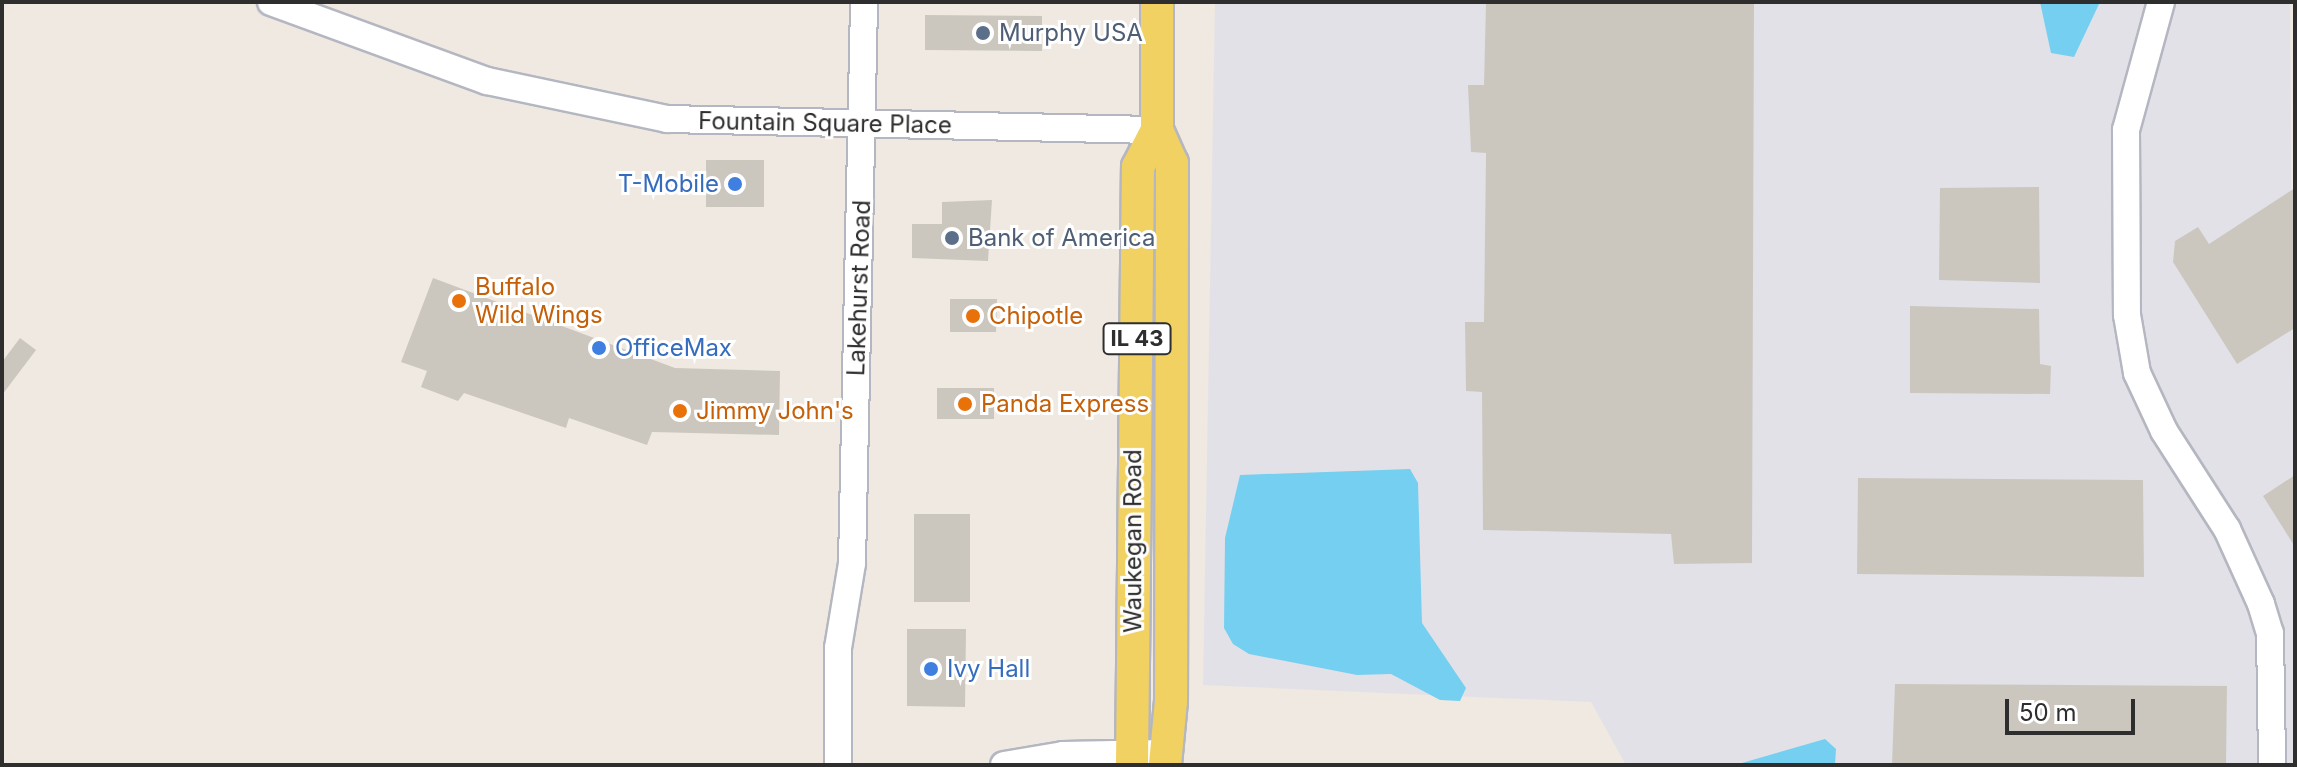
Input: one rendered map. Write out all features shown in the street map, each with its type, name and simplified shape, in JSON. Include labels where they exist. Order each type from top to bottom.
[{"type":"main road","name":"Waukegan Road","points":[[1157,2],[1157,130],[1172,163],[1165,759]]},
{"type":"main road","name":"Waukegan Road","points":[[1132,759],[1138,167],[1157,130]]},
{"type":"street","name":"Fountain Square Place","points":[[271,2],[487,81],[667,119],[1157,130]]},
{"type":"street","name":"Lakehurst Road","points":[[838,765],[838,648],[852,563],[864,124],[864,2]]},
{"type":"street","points":[[2161,2],[2126,130],[2127,315],[2148,396],[2227,529],[2261,604],[2270,633],[2272,765]]},
{"type":"street","points":[[1004,765],[1165,759]]},
{"type":"shaded area","points":[[1215,2],[2290,2],[2295,765],[1626,765],[1591,702],[1203,685]]},
{"type":"water","points":[[2040,2],[2100,2],[2074,57],[2051,53]]},
{"type":"water","points":[[1410,469],[1418,483],[1422,623],[1466,688],[1460,701],[1440,700],[1391,674],[1357,675],[1249,654],[1233,644],[1224,628],[1225,538],[1240,475]]},
{"type":"water","points":[[1825,739],[1836,749],[1835,765],[1735,765]]},
{"type":"building","points":[[1486,2],[1754,2],[1752,563],[1674,564],[1671,534],[1483,530],[1482,392],[1466,391],[1465,322],[1484,322],[1486,153],[1471,152],[1468,85],[1484,85]]},
{"type":"building","name":"Murphy USA","points":[[925,15],[1042,16],[1042,51],[925,50]]},
{"type":"building","name":"T-Mobile","points":[[706,160],[764,160],[764,207],[706,207]]},
{"type":"building","points":[[2039,187],[2040,283],[1939,280],[1940,188]]},
{"type":"building","points":[[2295,188],[2295,328],[2237,364],[2173,262],[2175,241],[2198,227],[2209,244]]},
{"type":"building","name":"Bank of America","points":[[992,200],[988,261],[912,258],[912,224],[942,224],[942,202]]},
{"type":"building","points":[[433,278],[675,368],[780,371],[779,435],[652,432],[647,445],[569,418],[566,428],[464,393],[458,401],[421,387],[427,371],[401,362]]},
{"type":"building","name":"Chipotle","points":[[950,299],[997,299],[996,332],[950,332]]},
{"type":"building","points":[[1910,306],[2039,309],[2040,364],[2051,366],[2050,394],[1910,393]]},
{"type":"building","points":[[20,338],[36,350],[2,395],[2,362]]},
{"type":"building","name":"Panda Express","points":[[937,388],[994,388],[994,419],[937,419]]},
{"type":"building","points":[[2295,475],[2295,547],[2263,496]]},
{"type":"building","points":[[1858,478],[2143,480],[2144,577],[1857,574]]},
{"type":"building","points":[[914,514],[970,514],[970,602],[914,602]]},
{"type":"building","points":[[907,629],[966,629],[965,707],[907,706]]},
{"type":"building","points":[[1895,684],[2227,686],[2226,765],[1892,765]]},
{"type":"place","name":"Murphy USA","points":[[983,33]]},
{"type":"place","name":"T-Mobile","points":[[735,184]]},
{"type":"place","name":"Bank of America","points":[[952,238]]},
{"type":"place","name":"Buffalo Wild Wings","points":[[459,301]]},
{"type":"place","name":"Chipotle","points":[[973,316]]},
{"type":"place","name":"OfficeMax","points":[[599,348]]},
{"type":"place","name":"Panda Express","points":[[965,404]]},
{"type":"place","name":"Jimmy John's","points":[[680,411]]},
{"type":"place","name":"Ivy Hall","points":[[931,669]]}]
